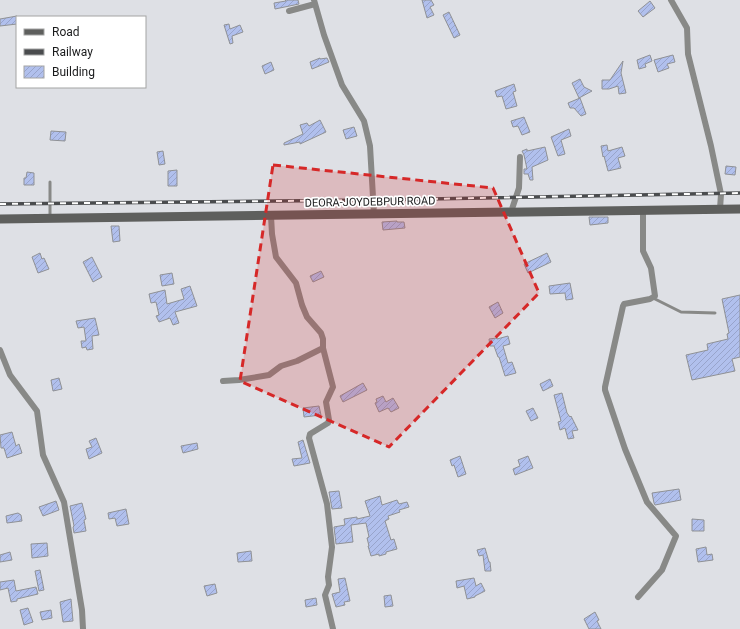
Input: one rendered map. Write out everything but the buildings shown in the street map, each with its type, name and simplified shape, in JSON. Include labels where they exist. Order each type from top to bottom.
[{"type":"street","points":[[670,0],[688,28],[688,54],[711,146],[721,194],[720,209]]},
{"type":"street","points":[[289,11],[315,2],[342,85],[364,121],[370,146],[374,214]]},
{"type":"street","points":[[511,212],[519,188],[520,157]]},
{"type":"street","name":"DEORA-JOYDEBPUR ROAD","points":[[0,219],[740,209]]},
{"type":"street","points":[[638,597],[662,570],[676,536],[647,502],[625,449],[604,387],[624,304],[653,298],[654,296],[651,268],[643,251],[643,210]]},
{"type":"street","points":[[271,216],[276,257],[298,286],[304,311],[307,317],[321,333],[323,348],[333,386],[326,402],[329,420],[326,425],[310,434],[309,438],[326,500],[332,549],[328,574],[329,585],[325,595],[333,629]]},
{"type":"street","points":[[223,381],[269,375],[281,366],[297,362],[323,348]]},
{"type":"street","points":[[0,350],[10,376],[37,411],[43,455],[64,502],[82,610],[83,629]]},
{"type":"lane","points":[[50,182],[50,218]]},
{"type":"lane","points":[[653,298],[678,311],[715,313]]},
{"type":"highlighted area","points":[[273,165],[493,188],[539,293],[389,447],[240,381]]},
{"type":"railway","points":[[0,204],[374,200],[740,193]]}]
